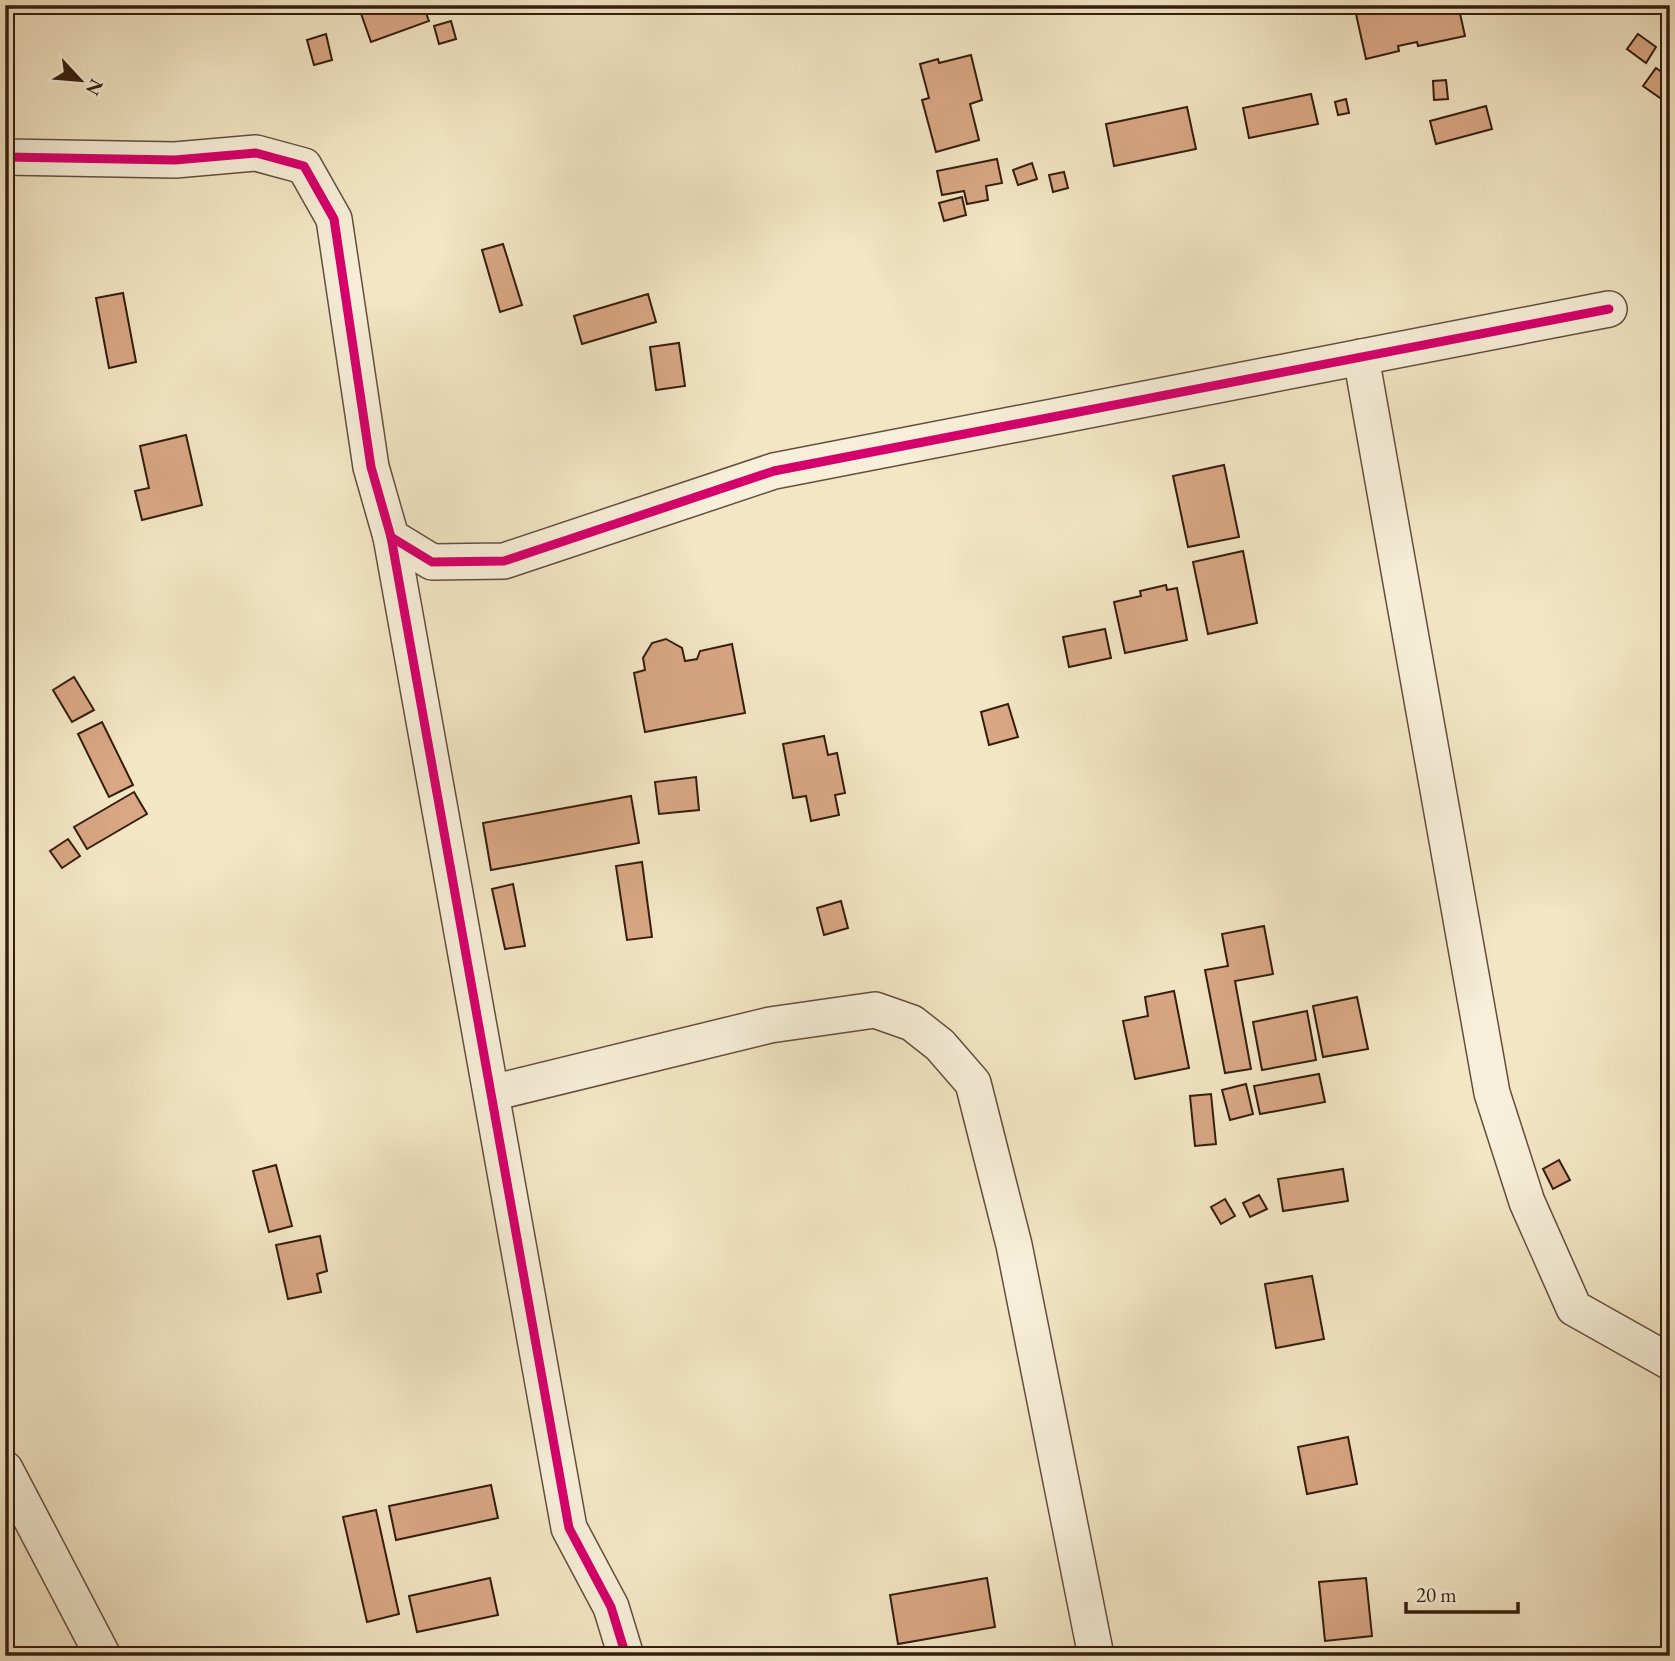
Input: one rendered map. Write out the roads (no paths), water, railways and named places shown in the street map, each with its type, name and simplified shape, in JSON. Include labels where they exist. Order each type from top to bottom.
[{"type":"street","points":[[5,157],[175,160],[256,153],[304,166],[334,219],[371,467],[391,537],[569,1528],[611,1607],[626,1656]]},
{"type":"street","points":[[391,537],[432,562],[504,561],[774,471],[1609,309]]},
{"type":"street","points":[[1361,357],[1492,1093],[1527,1202],[1574,1308],[1670,1362]]},
{"type":"street","points":[[492,1093],[770,1025],[875,1010],[912,1023],[940,1045],[973,1083],[1014,1245],[1096,1656]]},
{"type":"street","points":[[5,1469],[103,1656]]}]
